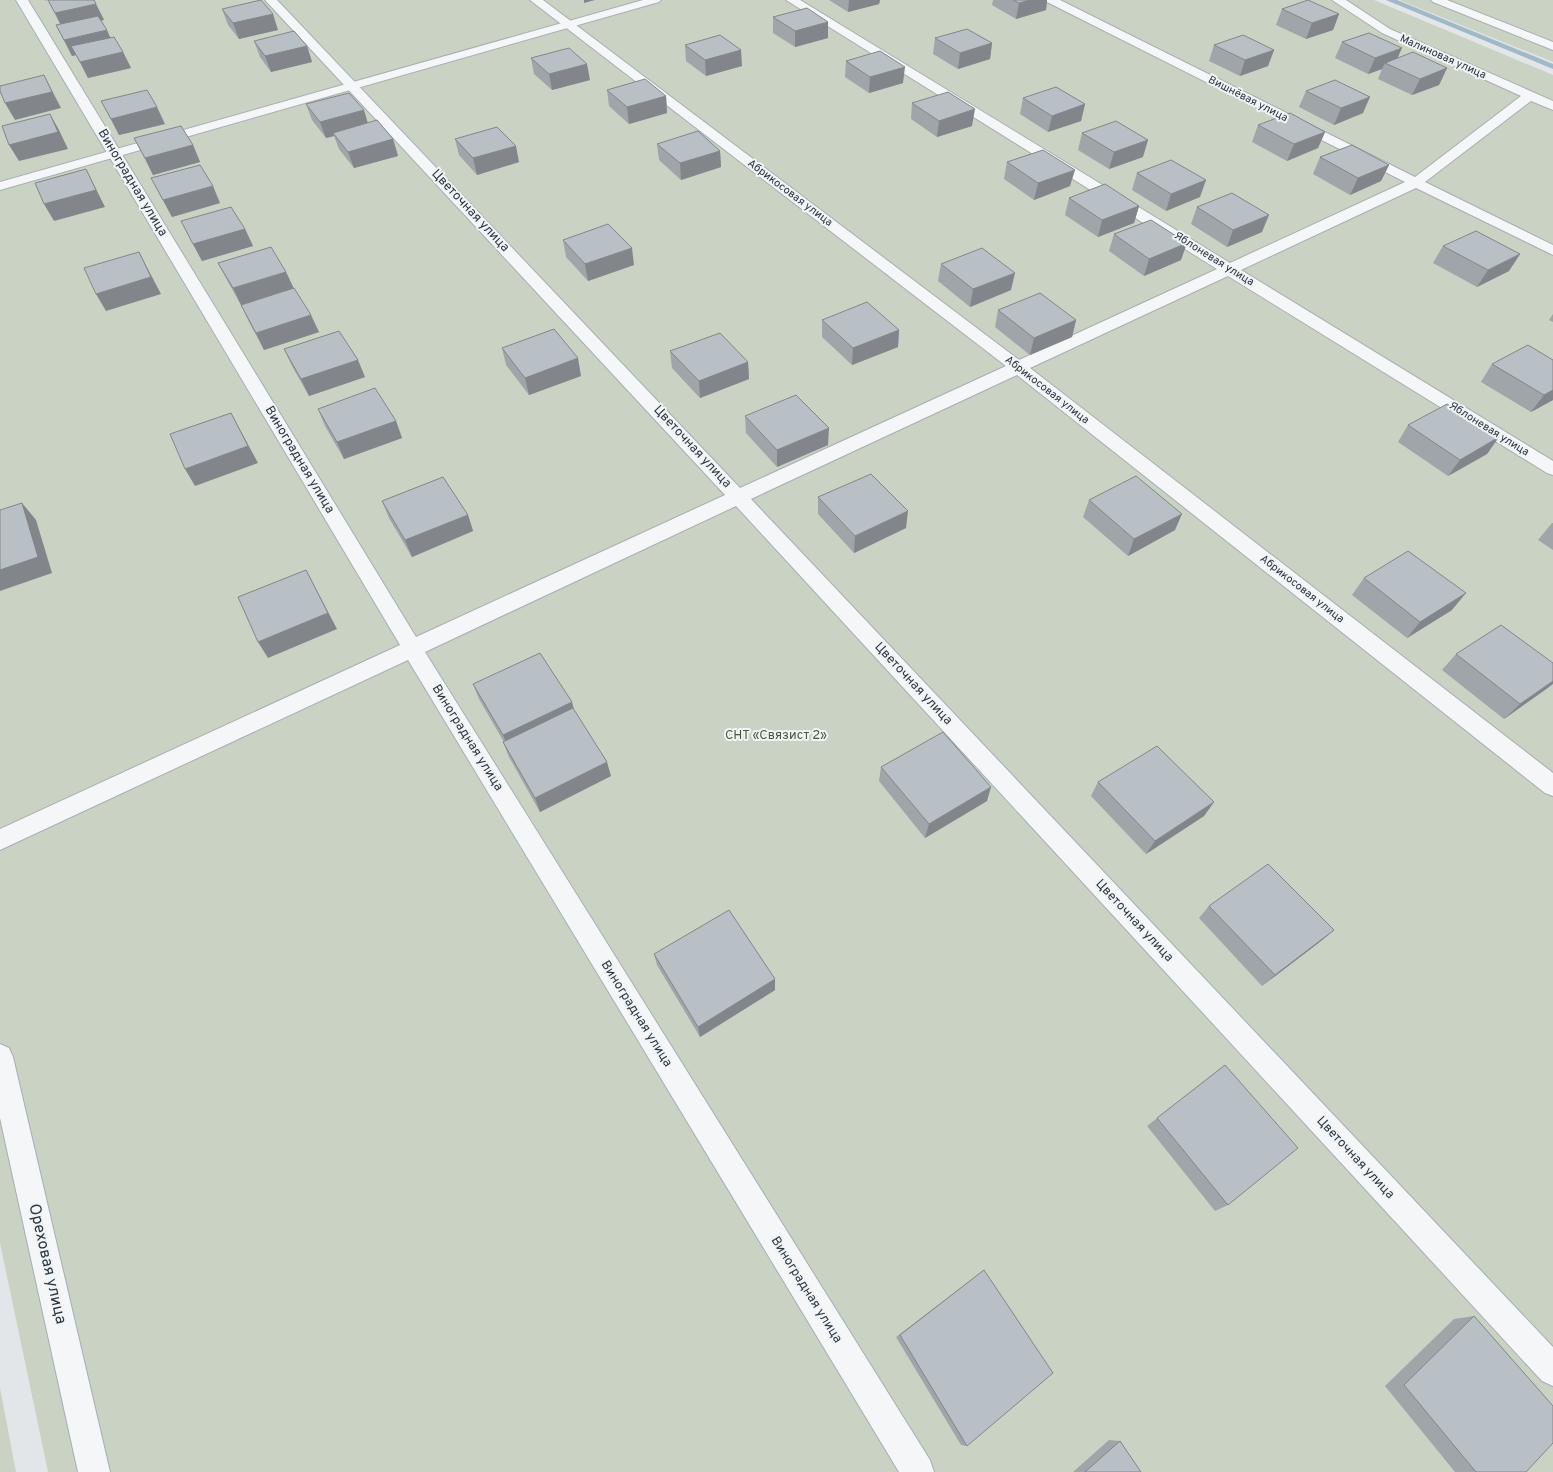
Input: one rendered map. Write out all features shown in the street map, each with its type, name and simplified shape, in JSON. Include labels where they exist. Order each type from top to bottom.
[{"type":"street","name":"Виноградная улица","points":[[22,0],[412,648],[918,1472]]},
{"type":"street","name":"Цветочная улица","points":[[271,0],[738,497],[1553,1370]]},
{"type":"street","name":"Абрикосовая улица","points":[[536,0],[1018,367],[1553,786]]},
{"type":"street","points":[[0,186],[655,0]]},
{"type":"street","name":"Яблоневая улица","points":[[792,0],[1553,469]]},
{"type":"street","name":"Вишнёвая улица","points":[[1051,0],[1553,251]]},
{"type":"street","name":"Малиновая улица","points":[[1338,0],[1386,31],[1553,106]]},
{"type":"street","points":[[1437,0],[1553,46]]},
{"type":"street","points":[[0,840],[1415,183],[1530,96]]},
{"type":"street","name":"Ореховая улица","points":[[0,1057],[94,1472]]},
{"type":"green space","name":"СНТ «Связист 2»","points":[[0,0],[1374,0],[1553,75],[1553,1472],[48,1472],[0,1243]]},
{"type":"green space","points":[[1399,0],[1553,0],[1553,62]]},
{"type":"green space","points":[[0,1388],[16,1472],[0,1472]]},
{"type":"building","points":[[48,0],[94,0],[96,4],[55,13]]},
{"type":"building","points":[[261,0],[273,14],[233,23],[222,9]]},
{"type":"building","points":[[1013,0],[1030,0],[1019,3]]},
{"type":"building","points":[[1308,0],[1339,14],[1312,23],[1282,9]]},
{"type":"building","points":[[807,8],[828,22],[795,31],[773,17]]},
{"type":"building","points":[[98,16],[107,30],[64,40],[56,25]]},
{"type":"building","points":[[967,29],[992,43],[960,53],[935,38]]},
{"type":"building","points":[[294,31],[307,46],[265,56],[254,41]]},
{"type":"building","points":[[1369,33],[1402,48],[1375,58],[1342,42]]},
{"type":"building","points":[[720,35],[741,50],[705,60],[685,45]]},
{"type":"building","points":[[1243,35],[1274,50],[1245,60],[1214,45]]},
{"type":"building","points":[[114,37],[123,52],[80,62],[71,46]]},
{"type":"building","points":[[569,48],[587,64],[549,74],[531,58]]},
{"type":"building","points":[[880,51],[905,67],[870,77],[846,61]]},
{"type":"building","points":[[1413,52],[1447,68],[1420,79],[1385,63]]},
{"type":"building","points":[[44,75],[52,92],[5,103],[0,91],[0,86]]},
{"type":"building","points":[[645,79],[666,96],[627,107],[607,90]]},
{"type":"building","points":[[1335,80],[1370,97],[1341,108],[1306,91]]},
{"type":"building","points":[[1056,87],[1085,104],[1052,116],[1023,98]]},
{"type":"building","points":[[147,90],[157,107],[111,119],[101,101]]},
{"type":"building","points":[[948,92],[975,109],[939,121],[912,103]]},
{"type":"building","points":[[349,93],[364,110],[320,122],[306,104]]},
{"type":"building","points":[[1290,113],[1325,132],[1294,144],[1258,125]]},
{"type":"building","points":[[50,114],[58,132],[9,145],[2,126]]},
{"type":"building","points":[[377,120],[393,139],[348,152],[333,133]]},
{"type":"building","points":[[1116,121],[1148,140],[1114,152],[1082,133]]},
{"type":"building","points":[[181,126],[193,145],[145,158],[134,138]]},
{"type":"building","points":[[497,127],[516,146],[473,158],[455,139]]},
{"type":"building","points":[[698,131],[720,151],[680,163],[657,144]]},
{"type":"building","points":[[1352,145],[1389,165],[1358,178],[1320,157]]},
{"type":"building","points":[[1043,150],[1075,170],[1038,183],[1007,162]]},
{"type":"building","points":[[1171,160],[1206,180],[1171,194],[1137,173]]},
{"type":"building","points":[[200,165],[213,186],[163,200],[151,178]]},
{"type":"building","points":[[86,169],[96,190],[44,204],[35,183]]},
{"type":"building","points":[[1105,184],[1139,206],[1102,220],[1069,198]]},
{"type":"building","points":[[1232,193],[1269,215],[1233,230],[1197,207]]},
{"type":"building","points":[[231,207],[245,229],[193,244],[181,221]]},
{"type":"building","points":[[1151,220],[1187,243],[1149,259],[1114,234]]},
{"type":"building","points":[[608,224],[632,248],[585,264],[563,240]]},
{"type":"building","points":[[1476,231],[1520,254],[1488,270],[1443,246]]},
{"type":"building","points":[[271,247],[286,272],[233,288],[218,263]]},
{"type":"building","points":[[982,248],[1015,273],[973,289],[941,264]]},
{"type":"building","points":[[139,252],[151,277],[96,294],[84,268]]},
{"type":"building","points":[[294,288],[311,315],[256,333],[241,305]]},
{"type":"building","points":[[1040,293],[1076,320],[1034,338],[998,310]]},
{"type":"building","points":[[867,302],[899,330],[853,348],[822,320]]},
{"type":"building","points":[[554,329],[578,358],[525,378],[502,348]]},
{"type":"building","points":[[339,331],[358,360],[301,379],[284,349]]},
{"type":"building","points":[[720,333],[748,362],[699,381],[670,351]]},
{"type":"building","points":[[1528,345],[1553,360],[1553,390],[1544,395],[1492,364]]},
{"type":"building","points":[[375,388],[396,421],[337,442],[318,409]]},
{"type":"building","points":[[796,395],[829,428],[777,450],[745,416]]},
{"type":"building","points":[[1447,404],[1499,437],[1460,460],[1408,425]]},
{"type":"building","points":[[231,413],[248,446],[185,469],[170,434]]},
{"type":"building","points":[[871,474],[908,511],[855,536],[818,497]]},
{"type":"building","points":[[1136,476],[1182,514],[1134,539],[1089,500]]},
{"type":"building","points":[[443,477],[468,515],[405,540],[382,501]]},
{"type":"building","points":[[22,503],[38,557],[0,570],[0,510]]},
{"type":"building","points":[[1408,551],[1466,593],[1420,622],[1364,578]]},
{"type":"building","points":[[306,570],[328,613],[258,642],[238,597]]},
{"type":"building","points":[[1501,625],[1553,663],[1553,681],[1520,704],[1456,654]]},
{"type":"building","points":[[540,653],[572,702],[503,735],[473,684]]},
{"type":"building","points":[[573,708],[607,762],[535,798],[503,742]]},
{"type":"building","points":[[943,732],[991,787],[929,824],[881,767]]},
{"type":"building","points":[[1157,746],[1214,802],[1155,841],[1098,782]]},
{"type":"building","points":[[1268,864],[1334,930],[1275,975],[1209,906]]},
{"type":"building","points":[[729,910],[775,979],[698,1027],[654,954]]},
{"type":"building","points":[[1225,1065],[1298,1148],[1228,1205],[1157,1118]]},
{"type":"building","points":[[984,1270],[1053,1373],[967,1446],[900,1335]]},
{"type":"building","points":[[1474,1316],[1553,1406],[1553,1443],[1526,1472],[1476,1472],[1404,1385]]},
{"type":"building","points":[[1120,1441],[1141,1472],[1085,1472]]},
{"type":"waterway","points":[[1390,0],[1553,67]]}]
